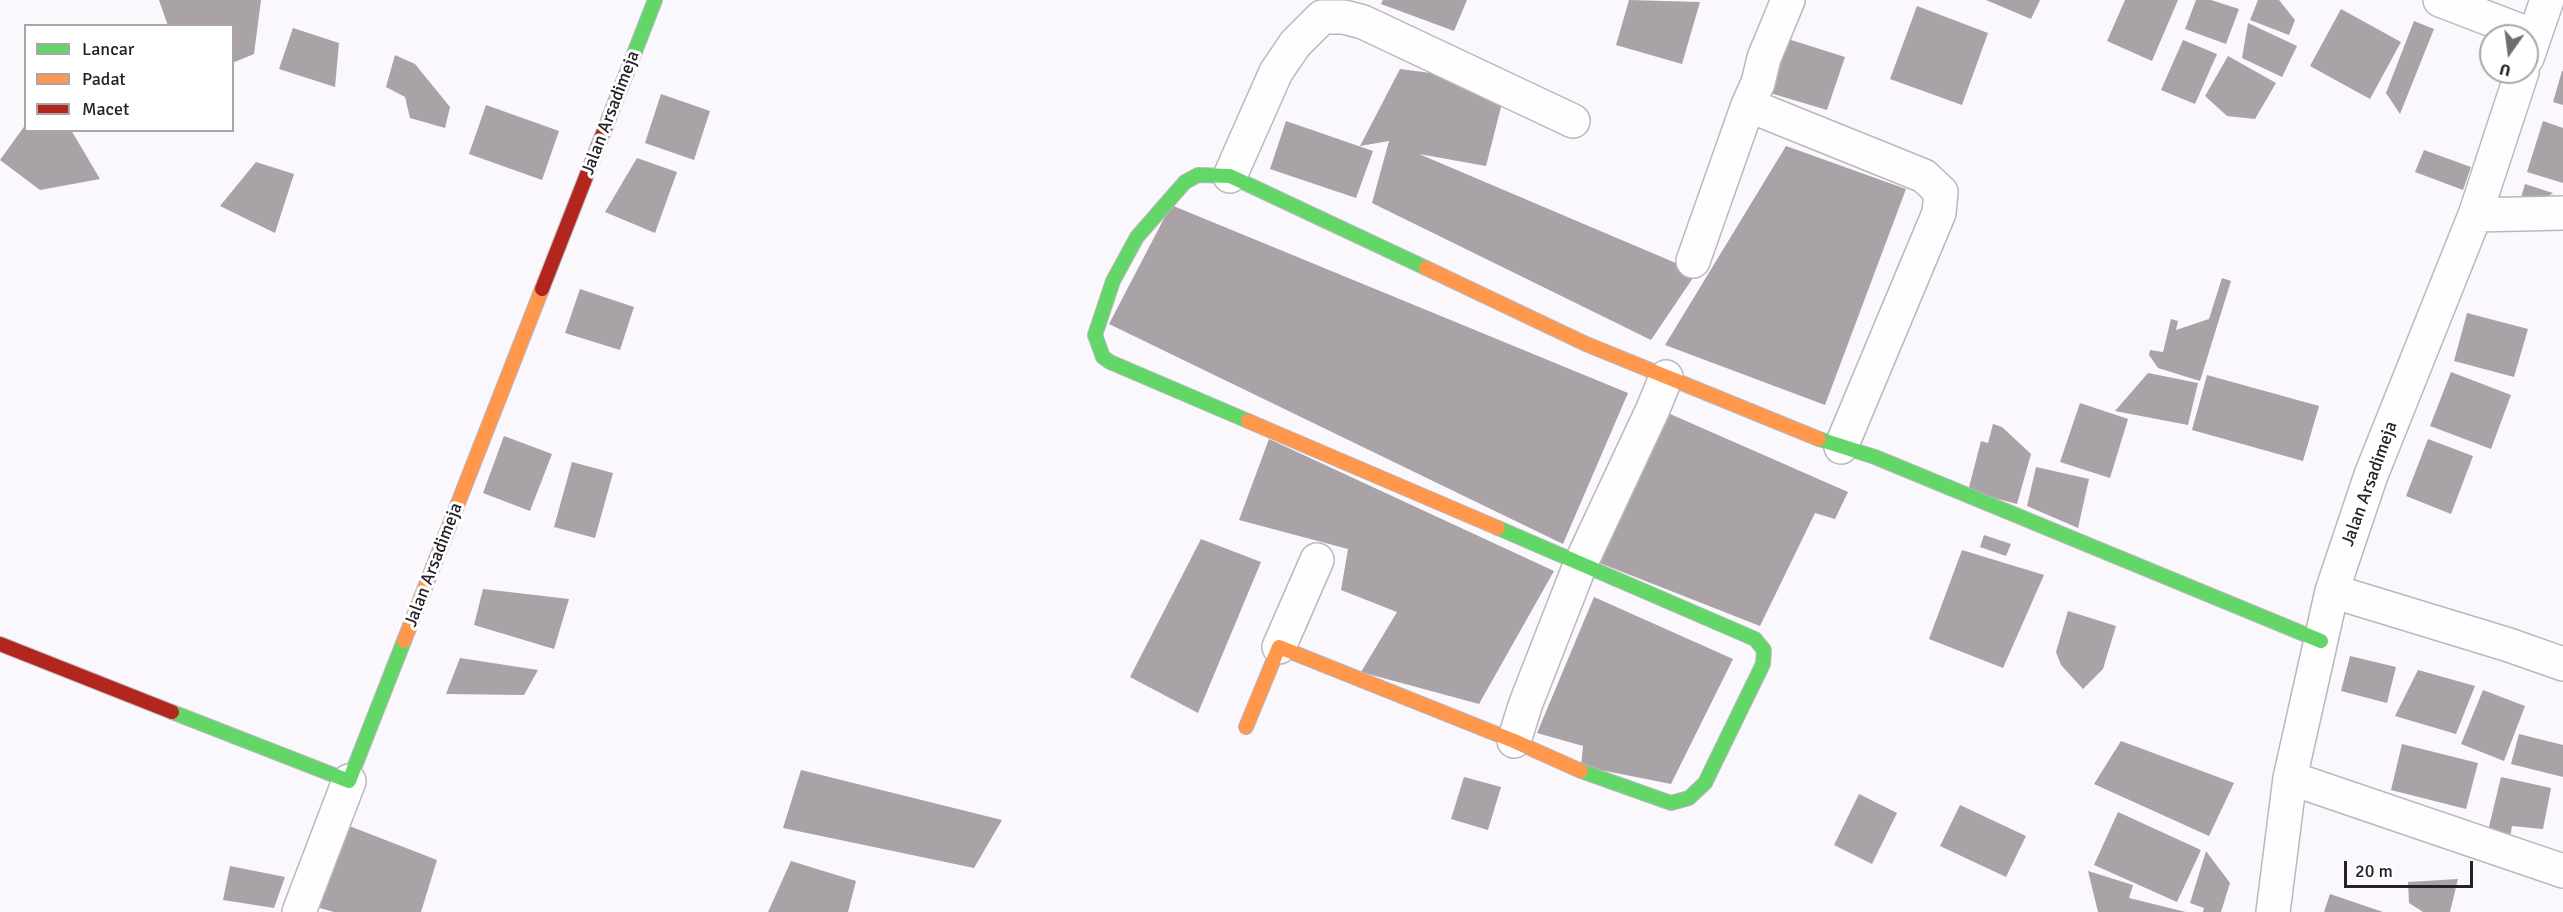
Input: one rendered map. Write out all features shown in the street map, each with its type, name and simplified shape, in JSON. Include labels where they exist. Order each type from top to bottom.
[{"type":"street","name":"Jalan Arsadimeja","points":[[349,781],[655,0]]},
{"type":"street","points":[[1693,261],[1748,105],[1758,83],[1764,58],[1788,0]]},
{"type":"street","points":[[2440,0],[2486,24]]},
{"type":"street","points":[[2539,24],[2547,0]]},
{"type":"street","points":[[1230,176],[1276,72],[1295,44],[1322,17],[1344,17],[1363,22],[1573,121]]},
{"type":"street","name":"Jalan Arsadimeja","points":[[2273,912],[2290,778],[2332,591],[2371,475],[2475,215],[2518,84]]},
{"type":"street","points":[[1748,105],[1924,176],[1941,192],[1939,213],[1841,447]]},
{"type":"street","points":[[1279,647],[1514,741],[1572,768],[1671,803],[1689,798],[1705,783],[1763,664],[1764,650],[1755,639],[1121,367],[1103,357],[1096,343],[1096,328],[1113,281],[1137,237],[1185,182],[1198,176],[1230,176],[1586,344],[1841,447],[1886,462],[2321,641]]},
{"type":"street","points":[[2475,215],[2563,213]]},
{"type":"street","points":[[1514,741],[1526,703],[1580,565],[1653,410],[1666,377]]},
{"type":"street","points":[[1246,727],[1317,560]]},
{"type":"street","points":[[2332,591],[2509,645],[2563,664]]},
{"type":"street","points":[[0,644],[349,781],[299,912]]},
{"type":"street","points":[[2290,778],[2563,871]]},
{"type":"building","points":[[159,0],[261,0],[254,54],[234,62],[234,24],[167,24]]},
{"type":"building","points":[[1383,0],[1467,0],[1454,31],[1381,4]]},
{"type":"building","points":[[1629,0],[1700,2],[1682,64],[1616,45]]},
{"type":"building","points":[[1986,0],[2040,0],[2031,19]]},
{"type":"building","points":[[2125,0],[2178,0],[2152,61],[2107,41]]},
{"type":"building","points":[[2196,0],[2211,0],[2239,9],[2226,44],[2185,29]]},
{"type":"building","points":[[2258,0],[2279,0],[2295,20],[2289,35],[2250,20]]},
{"type":"building","points":[[1917,6],[1988,33],[1962,105],[1890,79]]},
{"type":"building","points":[[2341,9],[2401,42],[2370,99],[2310,66]]},
{"type":"building","points":[[2414,21],[2434,29],[2400,114],[2386,93]]},
{"type":"building","points":[[2248,23],[2297,46],[2282,77],[2242,58]]},
{"type":"building","points":[[293,28],[339,43],[335,87],[279,69]]},
{"type":"building","points":[[1788,39],[1845,57],[1827,110],[1770,93]]},
{"type":"building","points":[[2183,40],[2217,54],[2195,104],[2161,90]]},
{"type":"building","points":[[395,55],[415,64],[450,107],[445,128],[410,118],[405,97],[386,87]]},
{"type":"building","points":[[2228,56],[2276,83],[2255,119],[2227,116],[2205,96]]},
{"type":"building","points":[[1400,69],[1439,74],[1502,103],[1486,166],[1419,154],[1697,272],[1651,340],[1372,203],[1389,141],[1360,146]]},
{"type":"building","points":[[2563,71],[2563,105],[2553,102]]},
{"type":"building","points":[[661,94],[710,111],[694,160],[645,143]]},
{"type":"building","points":[[486,105],[559,131],[542,180],[469,154]]},
{"type":"building","points":[[1286,121],[1373,151],[1356,198],[1270,169]]},
{"type":"building","points":[[2543,121],[2563,128],[2563,183],[2527,172]]},
{"type":"building","points":[[24,127],[24,132],[72,132],[100,179],[40,190],[0,160]]},
{"type":"building","points":[[1786,146],[1906,189],[1825,405],[1665,345]]},
{"type":"building","points":[[2424,150],[2471,167],[2463,190],[2415,172]]},
{"type":"building","points":[[637,158],[677,172],[655,233],[605,212]]},
{"type":"building","points":[[256,162],[294,174],[275,233],[220,206]]},
{"type":"building","points":[[2525,184],[2553,193],[2527,210],[2518,208]]},
{"type":"building","points":[[1171,205],[1628,393],[1563,544],[1109,324]]},
{"type":"building","points":[[2222,278],[2231,281],[2200,381],[2158,368],[2149,355],[2150,350],[2163,352],[2171,319],[2178,321],[2176,330],[2209,319]]},
{"type":"building","points":[[580,289],[634,307],[620,350],[565,333]]},
{"type":"building","points":[[2467,313],[2528,329],[2514,377],[2454,361]]},
{"type":"building","points":[[2451,372],[2511,395],[2491,449],[2430,426]]},
{"type":"building","points":[[2148,373],[2198,383],[2188,425],[2115,411]]},
{"type":"building","points":[[2207,375],[2319,406],[2303,461],[2192,430]]},
{"type":"building","points":[[2080,403],[2128,419],[2110,478],[2060,462]]},
{"type":"building","points":[[1661,410],[1848,492],[1835,519],[1815,513],[1760,626],[1592,560]]},
{"type":"building","points":[[1993,424],[2002,427],[2031,454],[2017,504],[1968,491],[1981,441],[1988,443]]},
{"type":"building","points":[[504,436],[552,454],[530,511],[483,493]]},
{"type":"building","points":[[1269,439],[1554,571],[1479,704],[1361,672],[1397,612],[1341,590],[1348,549],[1239,520]]},
{"type":"building","points":[[2428,439],[2473,456],[2451,514],[2406,496]]},
{"type":"building","points":[[572,462],[613,473],[595,538],[554,527]]},
{"type":"building","points":[[2036,467],[2089,479],[2078,528],[2027,506]]},
{"type":"building","points":[[1984,535],[2011,544],[2006,556],[1980,547]]},
{"type":"building","points":[[1201,539],[1261,562],[1198,713],[1130,677]]},
{"type":"building","points":[[1962,550],[2044,575],[2003,668],[1929,639]]},
{"type":"building","points":[[483,589],[569,599],[554,649],[474,625]]},
{"type":"building","points":[[1594,597],[1733,659],[1671,784],[1581,766],[1583,746],[1537,733]]},
{"type":"building","points":[[2068,611],[2116,626],[2103,669],[2083,689],[2061,665],[2056,652]]},
{"type":"building","points":[[2350,656],[2396,667],[2387,703],[2341,691]]},
{"type":"building","points":[[460,658],[538,670],[524,695],[446,694]]},
{"type":"building","points":[[2418,670],[2475,686],[2456,734],[2395,716]]},
{"type":"building","points":[[2483,690],[2525,706],[2504,761],[2461,744]]},
{"type":"building","points":[[2519,734],[2563,745],[2563,777],[2511,764]]},
{"type":"building","points":[[2121,741],[2234,783],[2209,836],[2094,784]]},
{"type":"building","points":[[2402,744],[2478,763],[2466,809],[2391,790]]},
{"type":"building","points":[[801,770],[1002,820],[974,868],[783,828]]},
{"type":"building","points":[[1464,777],[1501,787],[1488,830],[1451,819]]},
{"type":"building","points":[[2501,777],[2551,788],[2543,829],[2512,826],[2509,844],[2487,835]]},
{"type":"building","points":[[1859,794],[1897,813],[1872,864],[1834,845]]},
{"type":"building","points":[[1960,805],[2026,836],[2006,877],[1940,846]]},
{"type":"building","points":[[2118,812],[2201,850],[2177,902],[2094,865]]},
{"type":"building","points":[[339,822],[437,860],[421,912],[334,912],[309,905]]},
{"type":"building","points":[[2206,851],[2230,883],[2221,912],[2203,912],[2204,908],[2190,903]]},
{"type":"building","points":[[791,861],[856,881],[848,912],[768,912]]},
{"type":"building","points":[[230,866],[285,877],[274,908],[223,900]]},
{"type":"building","points":[[2088,871],[2133,885],[2129,898],[2186,912],[2098,912]]},
{"type":"building","points":[[2458,879],[2450,912],[2423,912],[2409,903],[2408,882]]},
{"type":"building","points":[[2330,894],[2383,912],[2324,912]]},
{"type":"traffic: fast","points":[[609,118],[655,0]]},
{"type":"traffic: fast","points":[[1248,421],[1110,362],[1103,357],[1095,335],[1113,281],[1137,237],[1185,182],[1198,175],[1230,176],[1426,268]]},
{"type":"traffic: fast","points":[[1819,439],[1875,457],[2321,641]]},
{"type":"traffic: fast","points":[[1498,528],[1755,639],[1764,650],[1763,664],[1705,783],[1689,798],[1671,803],[1581,771]]},
{"type":"traffic: fast","points":[[172,712],[349,781],[404,641]]},
{"type":"traffic: slow","points":[[1426,268],[1586,344],[1819,439]]},
{"type":"traffic: slow","points":[[404,641],[542,289]]},
{"type":"traffic: slow","points":[[1248,421],[1498,528]]},
{"type":"traffic: slow","points":[[1246,727],[1279,647],[1514,741],[1581,771]]},
{"type":"traffic: jam","points":[[542,289],[609,118]]},
{"type":"traffic: jam","points":[[0,644],[172,712]]}]
